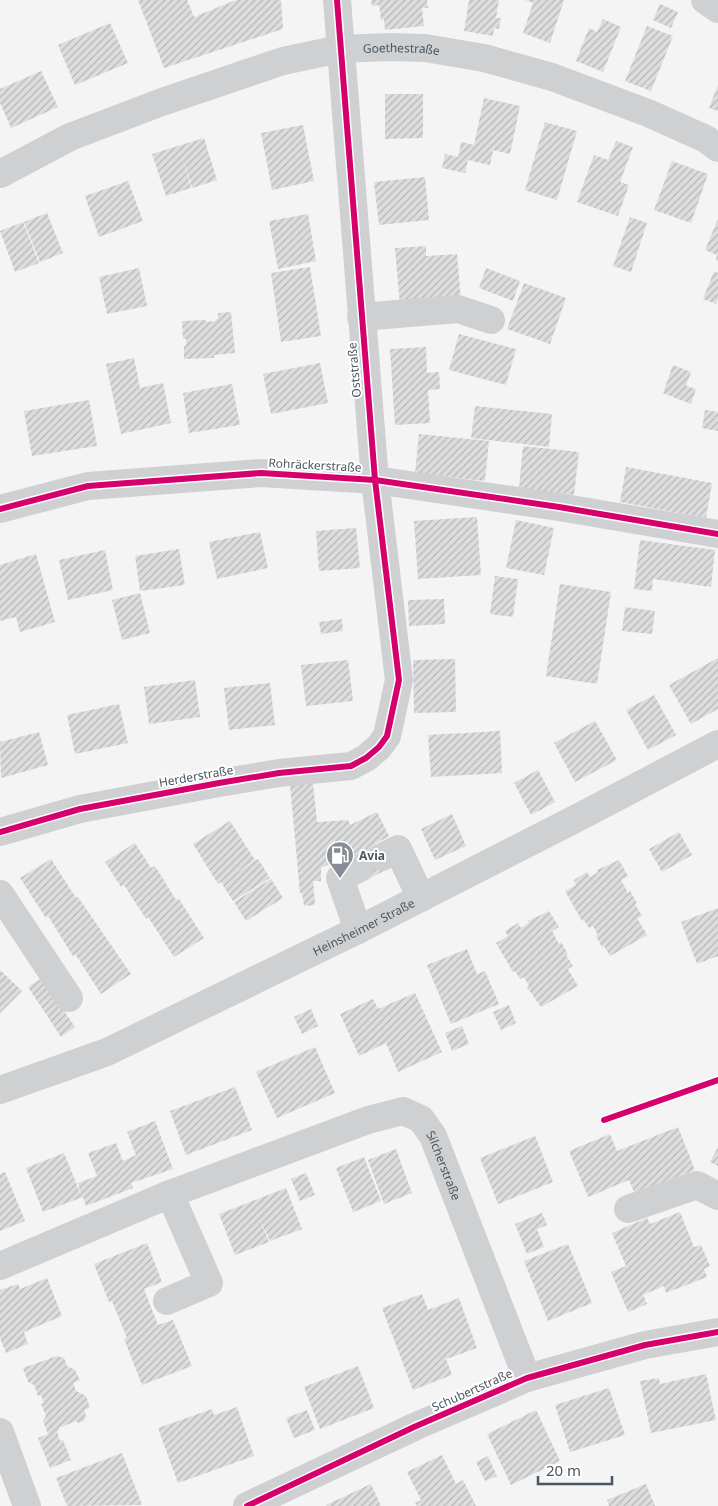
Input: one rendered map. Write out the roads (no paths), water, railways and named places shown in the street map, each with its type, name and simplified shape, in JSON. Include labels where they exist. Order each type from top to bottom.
[{"type":"street","name":"Oststraße","points":[[337,0],[375,480],[399,680],[388,736]]},
{"type":"street","points":[[705,0],[718,10]]},
{"type":"street","name":"Goethestraße","points":[[0,174],[70,137],[162,102],[283,61],[340,49],[391,46],[425,48],[484,58],[552,77],[648,113],[706,139],[718,148]]},
{"type":"street","points":[[361,317],[458,309],[490,320]]},
{"type":"street","name":"Rohräckerstraße","points":[[0,509],[88,486],[259,473],[375,480],[559,507],[718,534]]},
{"type":"street","name":"Herderstraße","points":[[0,832],[80,809],[218,783],[278,773],[351,766],[366,758],[380,747],[388,736]]},
{"type":"street","name":"Heinsheimer Straße","points":[[0,1090],[107,1052],[358,930],[718,744]]},
{"type":"street","points":[[358,930],[340,878],[398,849],[421,898]]},
{"type":"street","points":[[0,894],[68,998]]},
{"type":"street","name":"Silcherstraße","points":[[0,1266],[170,1194],[368,1120],[403,1111],[421,1119],[433,1136],[527,1378]]},
{"type":"street","points":[[628,1209],[697,1186],[718,1196]]},
{"type":"street","points":[[167,1301],[209,1283],[170,1194]]},
{"type":"street","name":"Schubertstraße","points":[[247,1506],[414,1427],[527,1378],[645,1345],[718,1332]]},
{"type":"street","points":[[0,1432],[27,1506]]},
{"type":"place","name":"Avia","points":[[340,879]]}]
